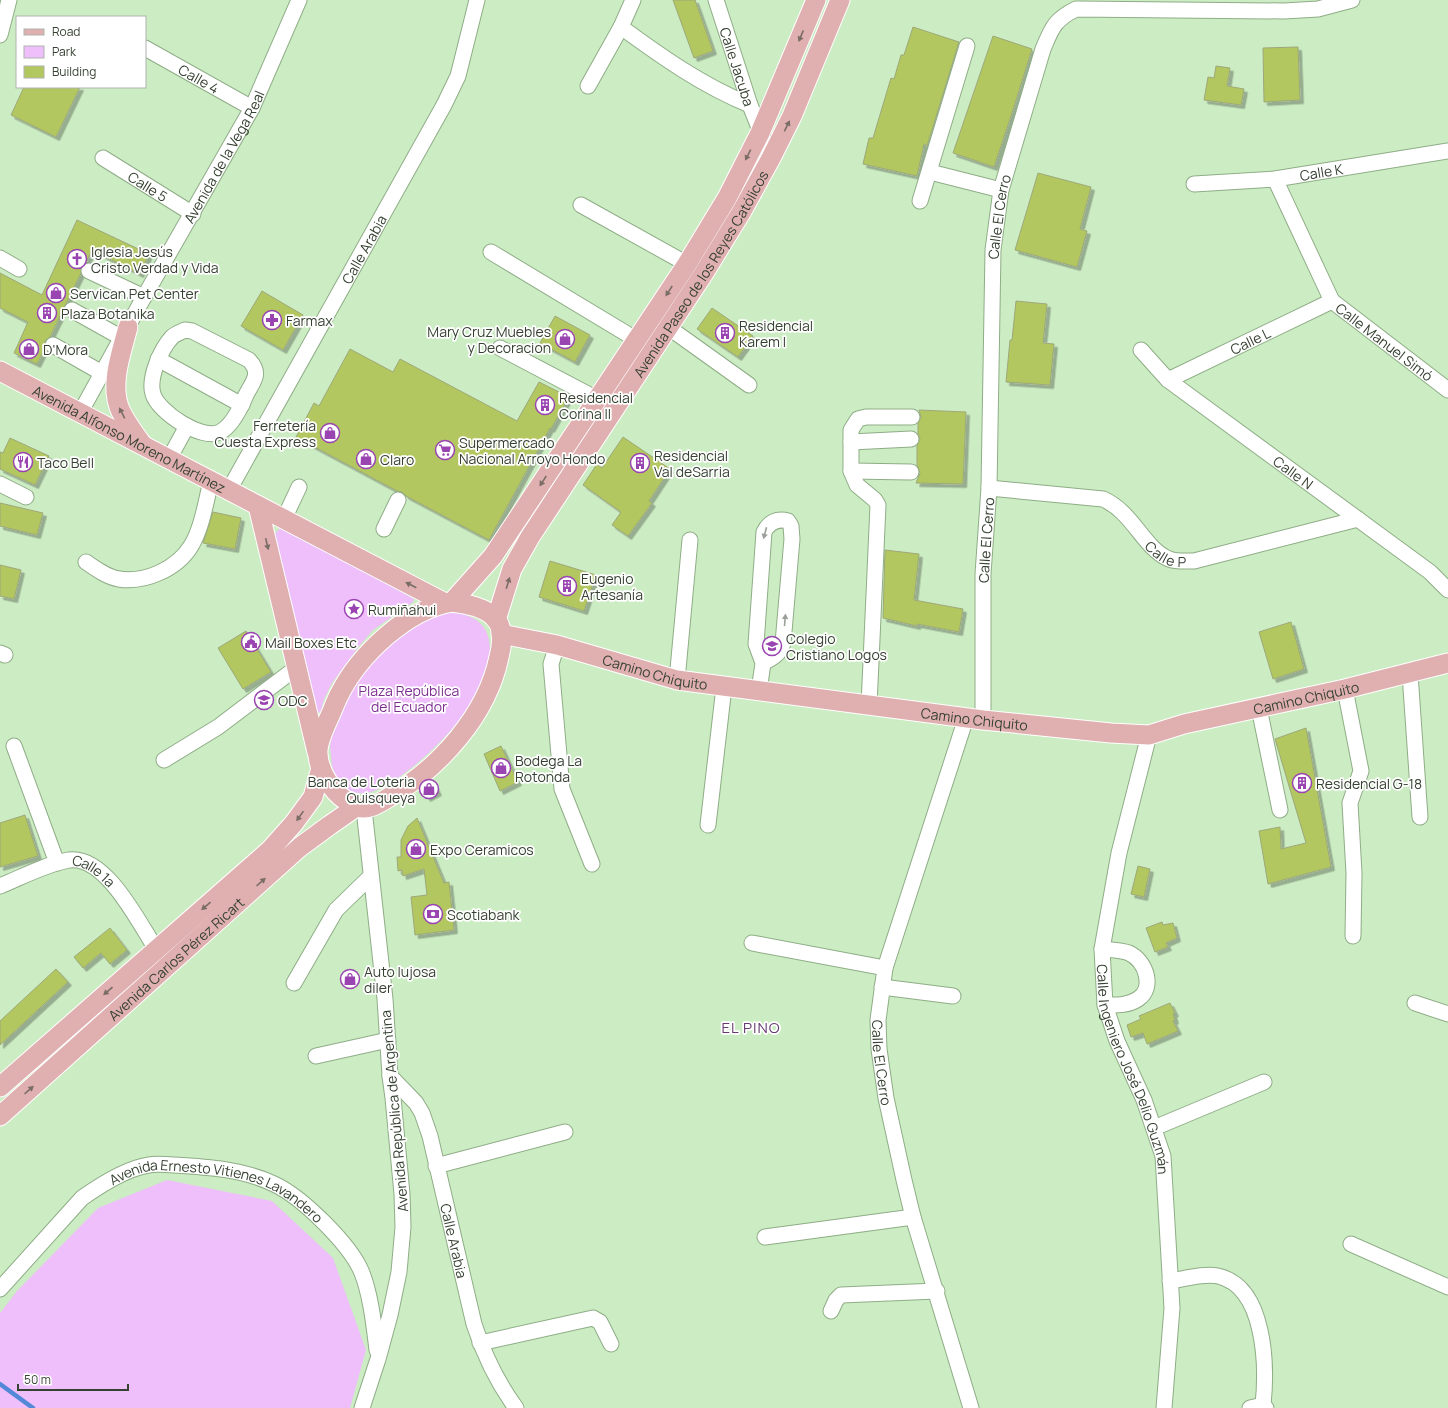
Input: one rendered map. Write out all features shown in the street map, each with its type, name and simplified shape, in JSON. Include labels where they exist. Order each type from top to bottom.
[{"type":"main road","name":"Avenida Paseo de los Reyes Católicos","points":[[449,602],[493,556],[687,264],[727,198],[760,133],[816,0]]},
{"type":"main road","name":"Avenida Paseo de los Reyes Católicos","points":[[499,627],[512,570],[530,537],[704,273],[742,211],[792,116],[840,0]]},
{"type":"main road","points":[[125,332],[117,374],[116,390],[118,406],[142,446]]},
{"type":"main road","name":"Avenida Alfonso Moreno Martínez","points":[[1,374],[449,602]]},
{"type":"main road","points":[[258,506],[319,761],[329,784],[339,795],[360,808],[380,803],[408,786],[445,753],[467,726],[485,697],[496,672],[501,649],[499,627],[485,611],[470,605],[449,602],[433,606],[415,615],[393,631],[359,664],[339,694],[325,728],[319,761]]},
{"type":"main road","name":"Camino Chiquito","points":[[499,627],[676,680],[974,719],[1111,733],[1149,735],[1184,724],[1410,674],[1448,663]]},
{"type":"main road","name":"Avenida Carlos Pérez Ricart","points":[[0,1087],[270,850],[294,823],[313,797],[319,761]]},
{"type":"main road","name":"Avenida Carlos Pérez Ricart","points":[[0,1116],[300,847],[325,828],[360,808]]},
{"type":"street","name":"Calle Arabia","points":[[229,490],[444,105],[458,76],[477,0]]},
{"type":"street","points":[[588,86],[621,27],[634,0]]},
{"type":"street","name":"Calle Jacuba","points":[[716,0],[750,105],[771,158]]},
{"type":"street","name":"Calle El Cerro","points":[[970,1408],[913,1217],[886,1098],[880,1056],[878,1020],[885,968],[974,719],[989,488],[993,250],[1001,190],[1042,49],[1052,27],[1072,5],[1284,11],[1318,9],[1352,0]]},
{"type":"street","name":"Avenida de la Vega Real","points":[[80,413],[144,297],[193,214],[252,108],[294,2]]},
{"type":"street","points":[[0,35],[6,6]]},
{"type":"street","points":[[621,27],[698,80],[727,96],[750,105]]},
{"type":"street","points":[[920,201],[967,46]]},
{"type":"street","name":"Calle 4","points":[[146,49],[252,108]]},
{"type":"street","name":"Calle K","points":[[1194,184],[1275,179],[1448,151]]},
{"type":"street","name":"Calle 5","points":[[103,158],[193,214]]},
{"type":"street","points":[[930,172],[1001,190]]},
{"type":"street","name":"Calle Manuel Simó","points":[[1275,179],[1332,301],[1448,390]]},
{"type":"street","points":[[581,205],[704,273]]},
{"type":"street","points":[[491,252],[637,340]]},
{"type":"street","points":[[0,258],[18,269]]},
{"type":"street","points":[[89,271],[144,297]]},
{"type":"street","name":"Calle L","points":[[1168,380],[1332,301]]},
{"type":"street","points":[[72,310],[125,332]]},
{"type":"street","points":[[668,327],[749,385]]},
{"type":"street","points":[[185,330],[192,331],[249,360],[255,367],[256,376],[242,405],[229,425],[220,432],[210,434],[187,426],[159,406],[153,394],[151,382],[158,359],[172,337],[185,330]]},
{"type":"street","points":[[54,345],[102,373]]},
{"type":"street","points":[[500,348],[597,399]]},
{"type":"street","name":"Calle N","points":[[1142,350],[1168,380],[1430,572],[1448,590]]},
{"type":"street","points":[[158,359],[242,405]]},
{"type":"street","points":[[869,706],[878,505],[872,497],[857,485],[851,471],[851,430],[858,419],[866,417],[912,417]]},
{"type":"street","points":[[169,459],[187,426]]},
{"type":"street","points":[[851,442],[911,439]]},
{"type":"street","points":[[851,471],[911,472]]},
{"type":"street","points":[[86,562],[101,573],[118,579],[144,578],[174,565],[192,545],[211,481]]},
{"type":"street","points":[[0,484],[26,497]]},
{"type":"street","points":[[284,519],[299,487]]},
{"type":"street","name":"Calle P","points":[[989,488],[1103,499],[1119,508],[1159,552],[1170,559],[1182,562],[1194,561],[1358,519]]},
{"type":"street","points":[[384,529],[398,500]]},
{"type":"street","points":[[759,691],[763,663],[756,644],[764,532],[771,523],[781,519],[788,521],[791,526],[792,539],[783,643],[781,650],[772,658],[763,663]]},
{"type":"street","points":[[676,680],[690,540]]},
{"type":"street","points":[[557,645],[551,664],[562,789],[592,864]]},
{"type":"street","points":[[164,760],[218,727],[296,668]]},
{"type":"street","points":[[1410,674],[1420,817]]},
{"type":"street","points":[[708,825],[724,687]]},
{"type":"street","points":[[1345,689],[1361,771],[1350,803],[1354,873],[1353,936]]},
{"type":"street","points":[[1259,708],[1280,810]]},
{"type":"street","name":"Calle Ingeniero José Delio Guzmán","points":[[1149,735],[1119,853],[1102,949],[1105,1005],[1117,1041],[1144,1100],[1164,1156],[1172,1308],[1164,1408]]},
{"type":"street","points":[[14,746],[57,863]]},
{"type":"street","name":"Avenida República de Argentina","points":[[360,808],[371,876],[402,1194],[402,1227],[399,1272],[378,1359],[362,1408]]},
{"type":"street","name":"Calle 1a","points":[[0,886],[57,863],[71,860],[83,862],[107,877],[156,949]]},
{"type":"street","points":[[294,983],[336,910],[371,876]]},
{"type":"street","points":[[752,943],[885,968]]},
{"type":"street","points":[[1102,949],[1129,953],[1139,960],[1146,969],[1147,980],[1146,988],[1139,998],[1125,1005],[1105,1005]]},
{"type":"street","points":[[882,987],[953,996]]},
{"type":"street","points":[[1415,1003],[1448,1014]]},
{"type":"street","points":[[316,1056],[388,1040]]},
{"type":"street","name":"Calle Arabia","points":[[390,1076],[416,1103],[422,1113],[430,1136],[474,1324],[480,1343],[500,1386],[516,1408]]},
{"type":"street","points":[[1154,1128],[1264,1082]]},
{"type":"street","points":[[436,1166],[566,1132]]},
{"type":"street","name":"Avenida Ernesto Vitienes Lavandero","points":[[0,1289],[82,1198],[98,1187],[136,1168],[150,1164],[200,1166],[228,1170],[274,1184],[287,1192],[314,1213],[346,1247],[362,1273],[372,1316],[378,1359]]},
{"type":"street","points":[[765,1237],[913,1217]]},
{"type":"street","points":[[1351,1244],[1448,1287]]},
{"type":"street","points":[[1170,1281],[1217,1276],[1238,1286],[1252,1303],[1257,1318],[1263,1351],[1260,1407]]},
{"type":"street","points":[[831,1311],[836,1300],[842,1295],[936,1291]]},
{"type":"street","points":[[480,1343],[593,1318],[600,1322],[611,1344]]},
{"type":"green space","points":[[285,527],[414,599],[413,602],[373,630],[360,645],[332,683],[324,699],[321,711],[316,714],[274,535],[280,528]]},
{"type":"green space","name":"Plaza República del Ecuador","points":[[455,612],[478,621],[485,629],[488,636],[490,647],[489,666],[480,691],[455,726],[421,760],[404,774],[387,785],[371,792],[350,792],[337,779],[332,766],[330,746],[335,718],[369,664],[391,643],[417,622],[437,613]]},
{"type":"green space","points":[[167,1180],[272,1201],[333,1258],[366,1350],[350,1408],[0,1408],[0,1313],[17,1291],[98,1208]]},
{"type":"building","points":[[673,0],[695,0],[713,51],[694,58]]},
{"type":"building","points":[[913,27],[959,42],[927,146],[924,144],[917,176],[863,164],[869,138],[873,138],[891,78],[894,79],[901,55],[904,55]]},
{"type":"building","points":[[993,36],[1032,49],[994,167],[953,153]]},
{"type":"building","points":[[1298,47],[1300,100],[1264,102],[1263,48]]},
{"type":"building","points":[[1216,66],[1230,68],[1227,86],[1244,89],[1241,105],[1204,100],[1208,77],[1214,78]]},
{"type":"building","points":[[24,88],[80,88],[56,137],[11,115]]},
{"type":"building","points":[[1038,173],[1091,187],[1080,229],[1087,231],[1077,267],[1015,250]]},
{"type":"building","name":"Plaza Botanika","points":[[77,220],[149,254],[140,274],[92,250],[86,263],[81,267],[81,273],[50,337],[45,341],[45,348],[37,364],[14,353],[28,322],[0,308],[0,273],[42,295]]},
{"type":"building","name":"Farmax","points":[[262,291],[303,315],[283,350],[241,326]]},
{"type":"building","points":[[1016,301],[1047,304],[1043,343],[1054,344],[1050,385],[1006,382]]},
{"type":"building","name":"Residencial Karem I","points":[[712,308],[753,336],[738,357],[697,329]]},
{"type":"building","name":"Mary Cruz Muebles y Decoracion","points":[[555,316],[590,335],[575,362],[540,343]]},
{"type":"building","name":"Supermercado Nacional Arroyo Hondo","points":[[350,349],[393,372],[400,359],[517,421],[539,382],[569,397],[551,429],[550,428],[489,540],[406,496],[402,492],[397,491],[296,437],[314,403],[319,406]]},
{"type":"building","points":[[919,410],[966,412],[963,484],[916,483],[920,473],[917,465],[917,445],[920,439],[918,434],[918,423],[921,417]]},
{"type":"building","points":[[623,437],[670,469],[649,501],[652,503],[628,536],[612,525],[621,512],[583,485],[597,464],[602,468]]},
{"type":"building","name":"Taco Bell","points":[[10,438],[49,456],[35,485],[0,469],[0,452],[3,453]]},
{"type":"building","points":[[0,503],[43,513],[37,535],[0,526]]},
{"type":"building","points":[[213,512],[241,518],[235,549],[203,543]]},
{"type":"building","points":[[885,550],[919,554],[914,600],[963,609],[959,632],[917,624],[917,626],[883,618]]},
{"type":"building","name":"Eugenio Artesanía","points":[[550,561],[596,575],[584,611],[539,597]]},
{"type":"building","points":[[0,565],[21,570],[14,599],[0,596]]},
{"type":"building","points":[[1291,622],[1304,669],[1273,679],[1259,632]]},
{"type":"building","points":[[246,631],[271,672],[243,689],[218,648]]},
{"type":"building","name":"Residencial G-18","points":[[1306,728],[1331,867],[1268,884],[1259,831],[1280,827],[1281,849],[1306,843],[1275,739]]},
{"type":"building","name":"Bodega La Rotonda","points":[[501,746],[518,782],[500,791],[484,754]]},
{"type":"building","name":"Banca de Loteria Quisqueya","points":[[432,780],[438,792],[427,798],[422,788]]},
{"type":"building","points":[[25,815],[38,856],[0,867],[0,823]]},
{"type":"building","points":[[417,818],[444,883],[449,882],[454,930],[415,935],[411,897],[427,895],[424,869],[403,876],[402,870],[398,871],[397,857],[401,857],[401,840],[408,826]]},
{"type":"building","points":[[1138,866],[1150,869],[1144,897],[1131,894]]},
{"type":"building","points":[[1162,922],[1163,925],[1173,923],[1177,938],[1166,943],[1168,947],[1155,952],[1146,928]]},
{"type":"building","points":[[110,928],[127,950],[110,964],[101,953],[83,968],[74,957]]},
{"type":"building","points":[[56,969],[68,982],[0,1045],[0,1021]]},
{"type":"building","points":[[1170,1003],[1175,1013],[1173,1014],[1175,1020],[1173,1021],[1178,1031],[1147,1044],[1143,1033],[1131,1037],[1127,1025],[1141,1019],[1139,1016]]},
{"type":"waterway","points":[[0,1384],[33,1408]]},
{"type":"place","name":"Iglesia Jesús Cristo Verdad y Vida","points":[[77,259]]},
{"type":"place","name":"Servican Pet Center","points":[[56,293]]},
{"type":"place","name":"Plaza Botanika","points":[[47,313]]},
{"type":"place","name":"Farmax","points":[[272,320]]},
{"type":"place","name":"Residencial Karem I","points":[[725,333]]},
{"type":"place","name":"Mary Cruz Muebles y Decoracion","points":[[565,339]]},
{"type":"place","name":"D'Mora","points":[[29,349]]},
{"type":"place","name":"Residencial Corina II","points":[[545,405]]},
{"type":"place","name":"Ferretería Cuesta Express","points":[[330,433]]},
{"type":"place","name":"Supermercado Nacional Arroyo Hondo","points":[[445,450]]},
{"type":"place","name":"Claro","points":[[366,459]]},
{"type":"place","name":"Taco Bell","points":[[23,462]]},
{"type":"place","name":"Residencial Val deSarria","points":[[640,463]]},
{"type":"place","name":"Eugenio Artesanía","points":[[567,586]]},
{"type":"place","name":"Rumiñahui","points":[[354,609]]},
{"type":"place","name":"Mail Boxes Etc","points":[[251,642]]},
{"type":"place","name":"Colegio Cristiano Logos","points":[[772,646]]},
{"type":"place","name":"ODC","points":[[264,700]]},
{"type":"place","name":"Bodega La Rotonda","points":[[501,768]]},
{"type":"place","name":"Residencial G-18","points":[[1302,783]]},
{"type":"place","name":"Banca de Loteria Quisqueya","points":[[429,789]]},
{"type":"place","name":"Expo Ceramicos","points":[[416,849]]},
{"type":"place","name":"Scotiabank","points":[[433,914]]},
{"type":"place","name":"Auto lujosa diler","points":[[350,979]]},
{"type":"district","name":"EL PINO","points":[[751,1027]]}]
